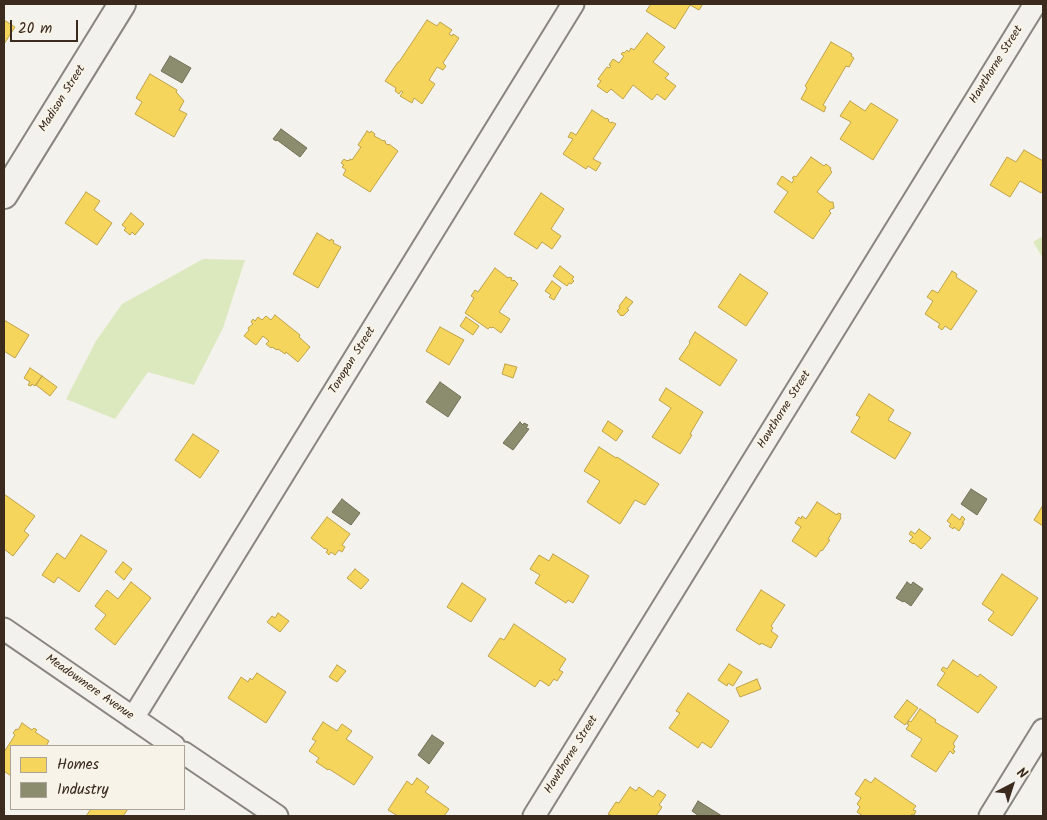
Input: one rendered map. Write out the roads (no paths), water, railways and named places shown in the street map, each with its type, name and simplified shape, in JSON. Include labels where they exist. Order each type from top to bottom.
[{"type":"street","name":"Madison Street","points":[[4,195],[122,4]]},
{"type":"street","name":"Tonopan Street","points":[[133,718],[573,4]]},
{"type":"street","name":"Hawthorne Street","points":[[534,816],[1035,4]]},
{"type":"street","name":"Meadowmere Avenue","points":[[4,629],[173,745]]},
{"type":"street","points":[[990,816],[1043,730]]},
{"type":"street","points":[[185,754],[277,816]]}]
